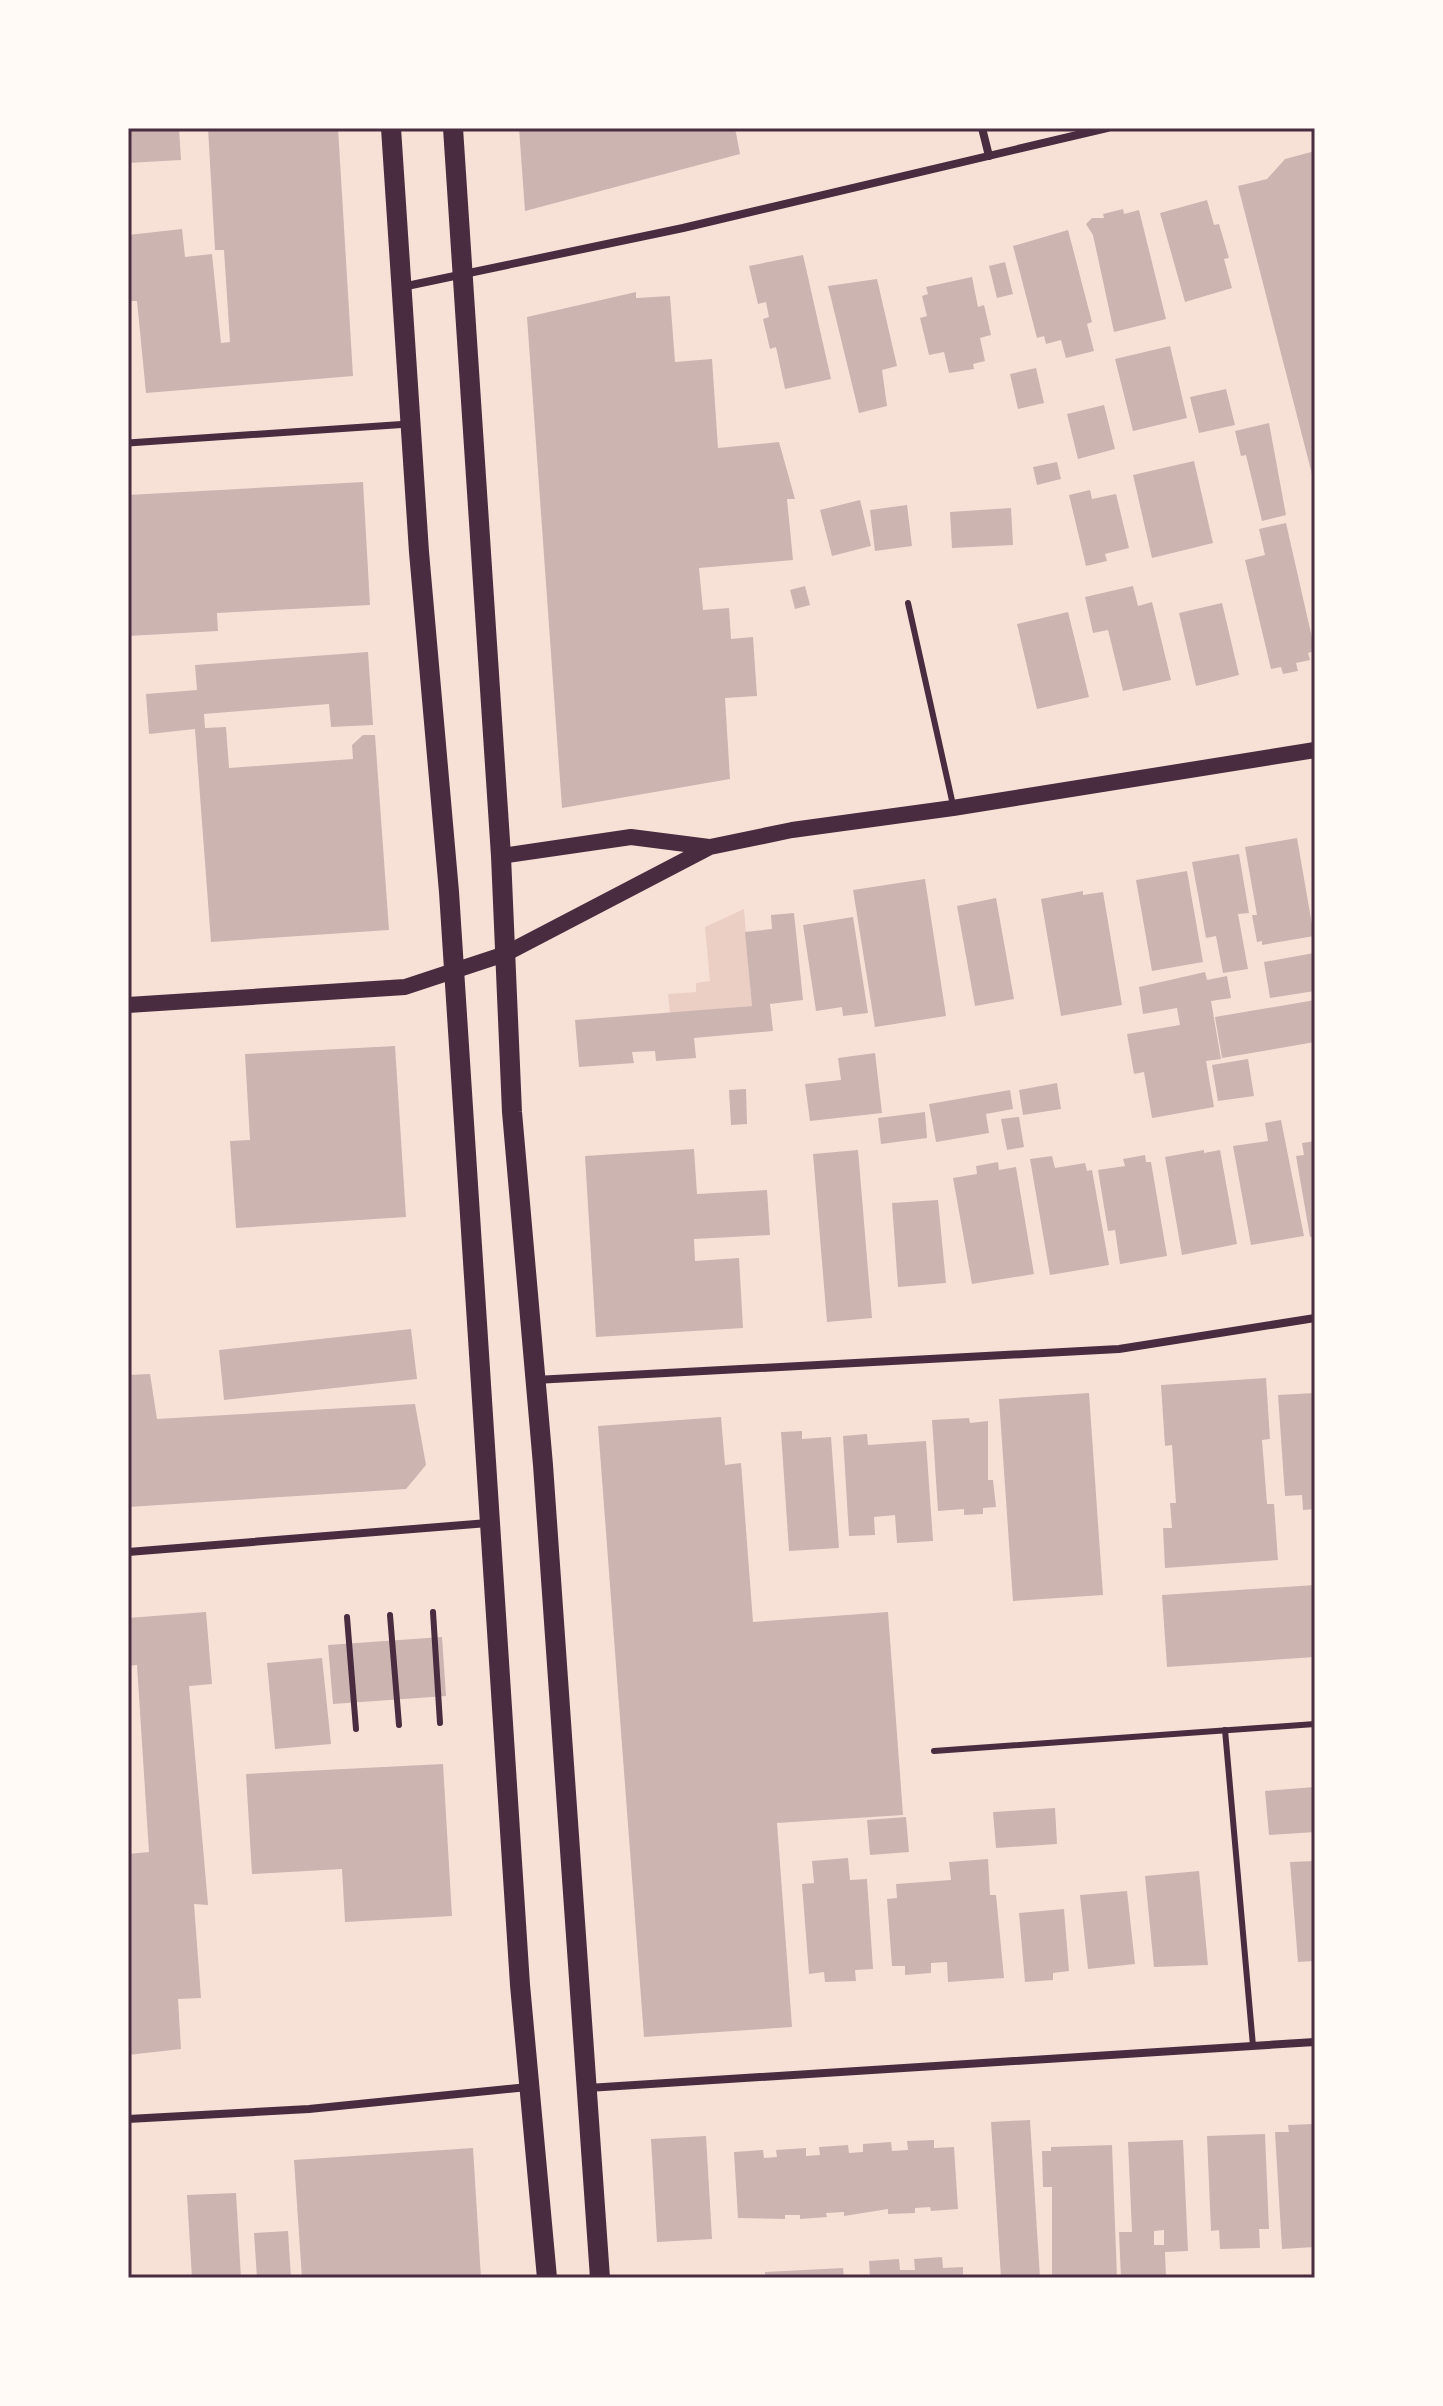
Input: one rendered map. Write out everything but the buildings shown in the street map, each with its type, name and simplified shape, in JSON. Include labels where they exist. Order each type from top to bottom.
[{"type":"main road","points":[[391,128],[419,552],[454,973],[488,1523],[528,2087],[547,2278]]},
{"type":"main road","points":[[453,128],[501,856],[512,1112],[546,1497],[600,2278]]},
{"type":"main road","points":[[128,1005],[405,987],[505,954],[710,847],[792,830],[953,808],[1315,750]]},
{"type":"main road","points":[[501,856],[631,837],[710,847]]},
{"type":"street","points":[[982,128],[989,156]]},
{"type":"street","points":[[402,287],[683,228],[1107,128]]},
{"type":"street","points":[[128,443],[412,424]]},
{"type":"street","points":[[534,1380],[1119,1349],[1315,1318]]},
{"type":"street","points":[[128,1552],[488,1523]]},
{"type":"street","points":[[587,2088],[1315,2042]]},
{"type":"street","points":[[128,2119],[309,2109],[528,2087]]},
{"type":"lane","points":[[908,603],[953,808]]},
{"type":"lane","points":[[433,1612],[440,1723]]},
{"type":"lane","points":[[390,1615],[399,1725]]},
{"type":"lane","points":[[347,1617],[356,1729]]},
{"type":"lane","points":[[934,1751],[1315,1724]]},
{"type":"lane","points":[[1225,1730],[1253,2046]]},
{"type":"shaded area","points":[[744,909],[752,1006],[670,1013],[668,994],[696,992],[696,983],[710,981],[705,927]]}]
